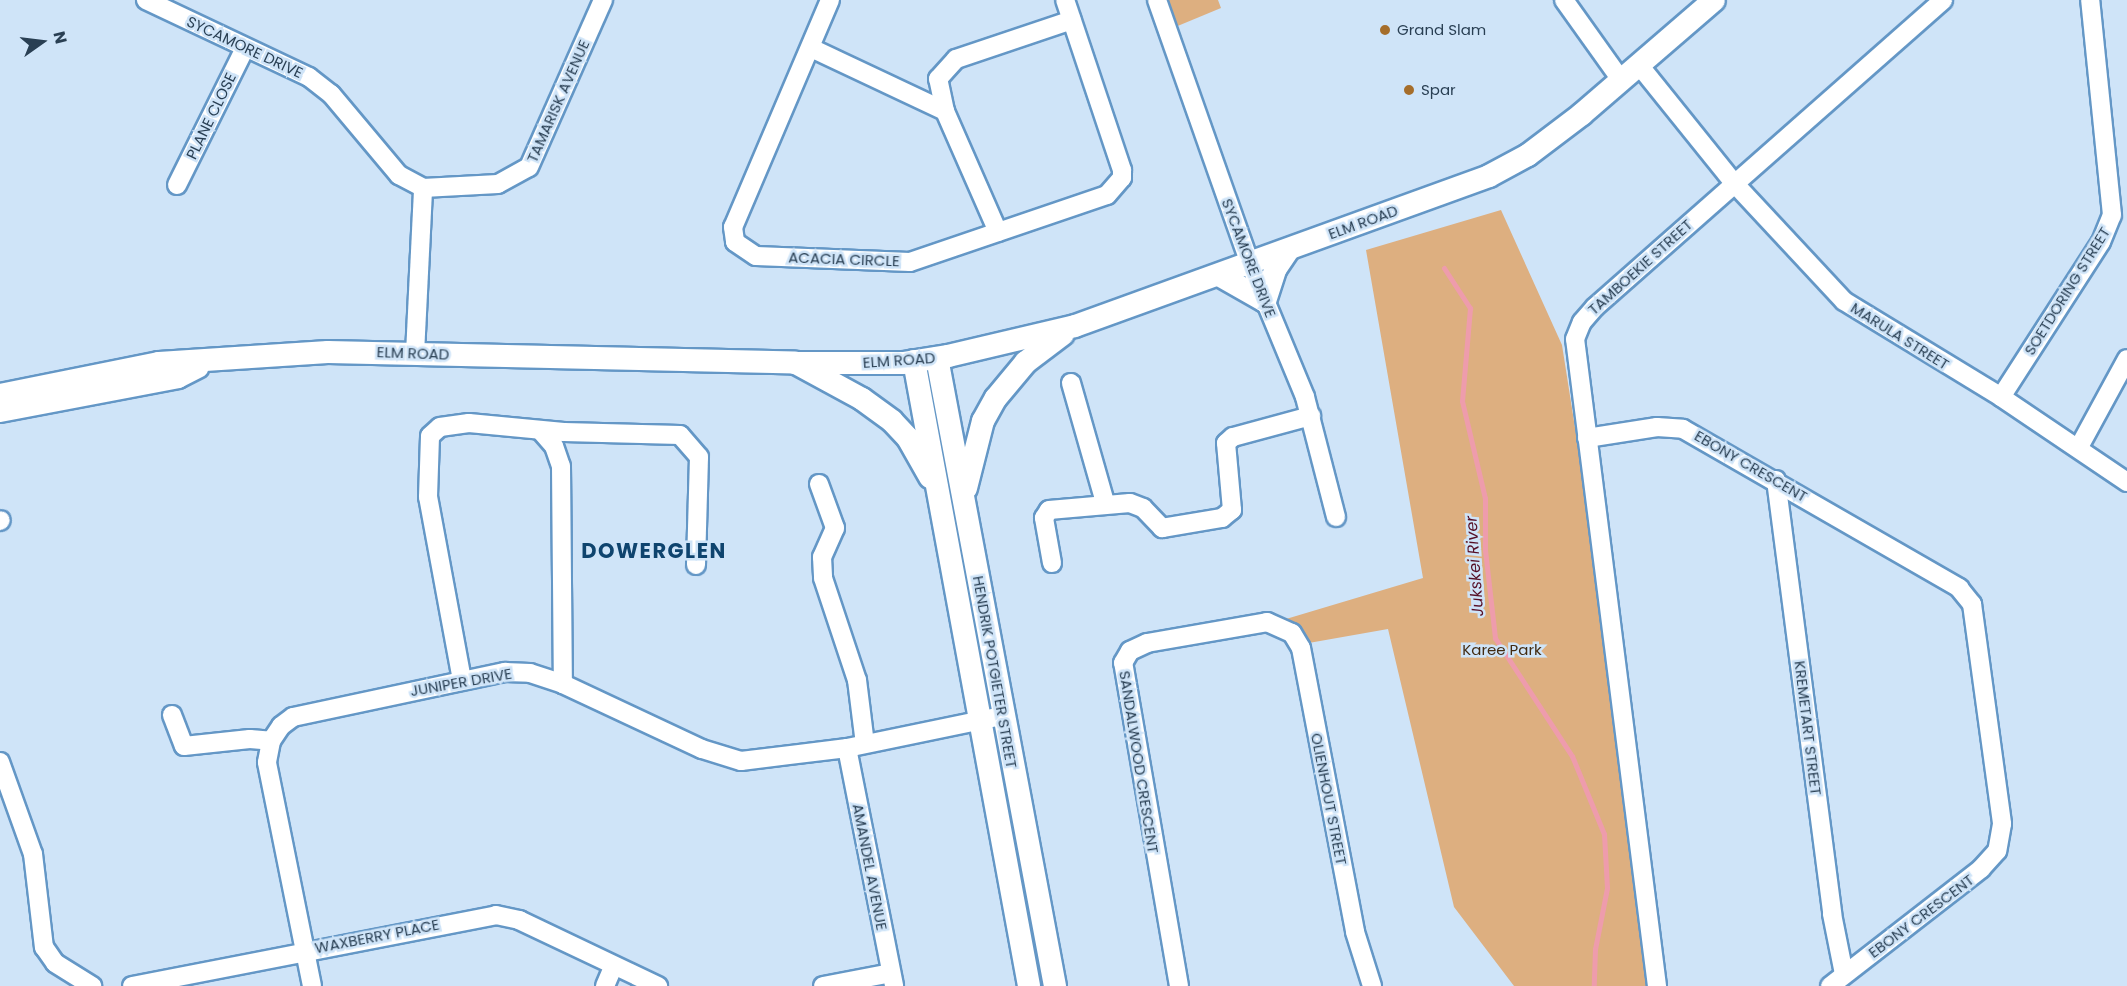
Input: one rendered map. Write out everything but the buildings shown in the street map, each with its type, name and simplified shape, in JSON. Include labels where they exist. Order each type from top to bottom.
[{"type":"street","name":"SYCAMORE DRIVE","points":[[146,0],[317,83],[332,94],[399,175],[423,188]]},
{"type":"street","name":"TAMARISK AVENUE","points":[[423,188],[498,184],[530,167],[603,0]]},
{"type":"street","name":"ACACIA CIRCLE","points":[[830,0],[733,227],[735,242],[756,256],[910,262],[1107,195],[1122,178],[1116,149],[1065,0]]},
{"type":"street","name":"SYCAMORE DRIVE","points":[[1156,0],[1250,264],[1311,416],[1336,517]]},
{"type":"street","points":[[1564,0],[1621,80]]},
{"type":"street","name":"ELM ROAD","points":[[0,411],[178,377],[212,360],[328,352],[795,363],[914,361],[938,358],[1075,326],[1489,176],[1528,154],[1621,80],[1714,0]]},
{"type":"street","points":[[1734,183],[1943,0]]},
{"type":"street","name":"SOETDORING STREET","points":[[2001,397],[2101,242],[2112,215],[2090,0]]},
{"type":"street","points":[[998,232],[945,111],[938,78],[956,59],[1072,20]]},
{"type":"street","name":"PLANE CLOSE","points":[[177,185],[245,48]]},
{"type":"street","points":[[811,48],[945,111]]},
{"type":"street","name":"MARULA STREET","points":[[1639,65],[1734,183],[1855,310],[2001,397],[2079,447],[2127,482]]},
{"type":"street","name":"TAMBOEKIE STREET","points":[[1587,438],[1575,339],[1582,322],[1734,183]]},
{"type":"street","points":[[415,354],[423,188]]},
{"type":"street","points":[[1219,275],[1264,301],[1276,268],[1288,250]]},
{"type":"street","points":[[964,500],[979,432],[996,398],[1026,362],[1075,326]]},
{"type":"street","name":"HENDRIK POTGIETER STREET","points":[[938,358],[1002,716],[1055,986]]},
{"type":"street","points":[[2079,447],[2127,359]]},
{"type":"street","points":[[0,395],[159,363],[212,360]]},
{"type":"street","name":"HENDRIK POTGIETER STREET","points":[[914,361],[1029,986]]},
{"type":"street","points":[[795,363],[862,399],[892,421],[921,458],[944,515]]},
{"type":"street","points":[[1071,383],[1105,502]]},
{"type":"street","points":[[1052,563],[1045,514],[1053,509],[1105,502],[1137,505],[1162,528],[1227,516],[1232,499],[1226,443],[1233,437],[1311,416]]},
{"type":"street","points":[[462,680],[428,496],[430,436],[452,423],[586,433],[680,435],[688,439],[699,457],[701,475],[696,566]]},
{"type":"street","name":"EBONY CRESCENT","points":[[1587,438],[1657,427],[1683,429],[1776,480],[1959,588],[1972,604],[1978,629],[2002,824],[1997,851],[1981,869],[1837,980]]},
{"type":"street","points":[[540,430],[554,446],[561,466],[563,684]]},
{"type":"street","points":[[561,466],[570,446],[586,433]]},
{"type":"street","points":[[1587,438],[1657,986]]},
{"type":"street","name":"KREMETART STREET","points":[[1776,480],[1832,914],[1837,980]]},
{"type":"street","name":"AMANDEL AVENUE","points":[[819,484],[836,528],[822,557],[823,578],[857,680],[856,746],[892,980]]},
{"type":"street","name":"SANDALWOOD CRESCENT","points":[[1179,986],[1123,663],[1130,651],[1147,644],[1261,622],[1275,624]]},
{"type":"street","name":"OLIENHOUT STREET","points":[[1275,624],[1292,633],[1301,648],[1355,932],[1372,986]]},
{"type":"street","name":"JUNIPER DRIVE","points":[[271,741],[286,721],[307,712],[462,680],[520,672],[563,684],[722,757],[760,760],[856,746],[1002,716]]},
{"type":"street","points":[[172,716],[184,746],[250,739],[271,741],[267,762],[312,986]]},
{"type":"street","points":[[0,762],[33,854],[44,947],[55,963],[92,986]]},
{"type":"street","name":"WAXBERRY PLACE","points":[[132,986],[305,950],[496,915],[519,920],[613,967],[658,986]]},
{"type":"street","points":[[605,986],[613,967]]},
{"type":"street","points":[[823,986],[892,980]]},
{"type":"green space","points":[[1159,0],[1218,0],[1221,8],[1168,30]]},
{"type":"green space","name":"Karee Park","points":[[1501,210],[1562,345],[1663,986],[1514,986],[1454,907],[1388,629],[1303,644],[1276,622],[1423,578],[1366,250]]},
{"type":"waterway","name":"Jukskei River","points":[[1444,268],[1470,308],[1462,401],[1485,498],[1485,550],[1495,638],[1572,756],[1604,834],[1607,888],[1595,949],[1594,986]]},
{"type":"place","name":"Grand Slam","points":[[1385,30]]},
{"type":"place","name":"Spar","points":[[1409,90]]},
{"type":"district","name":"DOWERGLEN","points":[[654,551]]}]
